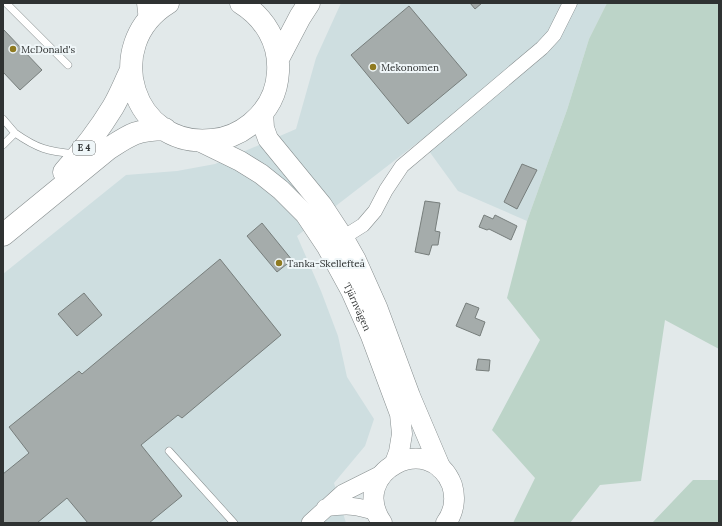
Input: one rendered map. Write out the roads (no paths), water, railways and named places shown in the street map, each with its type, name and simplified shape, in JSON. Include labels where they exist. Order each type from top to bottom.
[{"type":"highway","points":[[168,3],[153,14],[145,12],[131,60],[134,87],[141,104],[151,118],[165,129],[180,137],[197,140],[218,140],[248,127],[263,112],[276,87],[278,73],[276,49],[268,30],[250,4]]},
{"type":"highway","points":[[278,59],[309,3]]},
{"type":"highway","name":"E 4","points":[[24,218],[79,154],[113,106],[131,70]]},
{"type":"highway","name":"E 4","points":[[3,235],[108,149],[124,138],[136,132],[165,129]]},
{"type":"main road","name":"Tjärnvägen","points":[[263,112],[264,128],[268,139],[322,205],[351,291],[371,336],[400,414],[402,434],[399,452],[389,468],[379,479],[374,492],[374,506],[379,518]]},
{"type":"main road","name":"Tjärnvägen","points":[[197,140],[240,161],[261,174],[356,260],[377,307],[410,396],[441,469],[450,482],[454,497],[452,512],[446,523]]},
{"type":"main road","points":[[389,468],[408,459],[422,459],[436,465],[441,469]]},
{"type":"street","points":[[335,242],[363,225],[376,211],[386,190],[402,166],[542,48],[554,35],[570,3]]},
{"type":"street","points":[[310,523],[342,493],[389,468]]},
{"type":"street","points":[[325,508],[344,505],[356,506],[379,518]]},
{"type":"lane","points":[[6,3],[68,65]]},
{"type":"lane","points":[[3,119],[15,133],[42,149],[79,154]]},
{"type":"lane","points":[[3,144],[15,133]]},
{"type":"lane","points":[[170,451],[234,523]]},
{"type":"place","name":"McDonald's","points":[[13,49]]},
{"type":"place","name":"Mekonomen","points":[[373,67]]},
{"type":"place","name":"Tanka-Skellefteå","points":[[279,263]]}]
